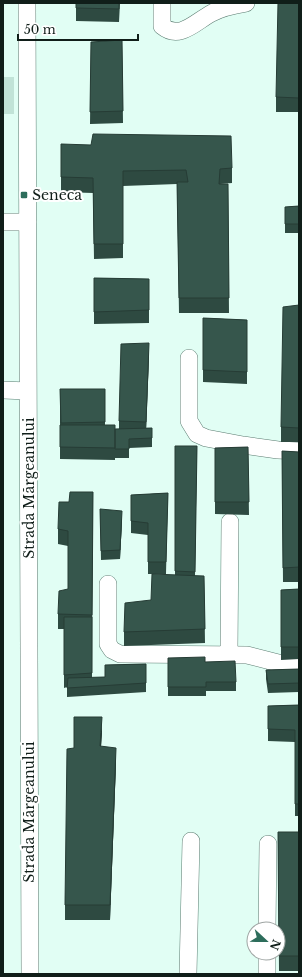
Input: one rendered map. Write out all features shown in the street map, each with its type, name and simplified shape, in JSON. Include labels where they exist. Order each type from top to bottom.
[{"type":"street","name":"Strada Mărgeanului","points":[[27,3],[30,974]]},
{"type":"street","points":[[162,3],[162,26],[168,31],[179,32],[198,24],[212,13],[242,3]]},
{"type":"street","points":[[3,222],[28,222]]},
{"type":"street","points":[[189,358],[189,421],[197,434],[206,438],[264,448],[299,451]]},
{"type":"street","points":[[3,390],[28,391]]},
{"type":"street","points":[[229,654],[230,522]]},
{"type":"street","points":[[108,584],[108,644],[112,650],[120,654],[247,655],[286,665],[299,666]]},
{"type":"street","points":[[188,974],[191,840]]},
{"type":"street","points":[[267,921],[268,844]]},
{"type":"street","points":[[267,961],[267,974]]},
{"type":"green space","points":[[3,77],[14,77],[14,114],[3,114]]},
{"type":"building","points":[[76,3],[119,3],[119,9],[76,8]]},
{"type":"building","points":[[278,3],[299,3],[299,98],[276,97]]},
{"type":"building","points":[[122,40],[123,111],[90,112],[91,42]]},
{"type":"building","points":[[93,134],[231,136],[232,168],[220,169],[219,184],[228,184],[229,298],[179,298],[177,182],[188,182],[186,170],[123,171],[123,244],[94,244],[93,178],[61,177],[61,144],[91,145]]},
{"type":"building","points":[[299,206],[299,224],[285,224],[285,207]]},
{"type":"building","points":[[94,278],[149,279],[149,310],[94,312]]},
{"type":"building","points":[[299,305],[299,428],[281,427],[283,307]]},
{"type":"building","points":[[203,318],[247,320],[247,372],[203,370]]},
{"type":"building","points":[[149,343],[146,422],[119,421],[121,344]]},
{"type":"building","points":[[60,389],[105,389],[105,422],[61,423]]},
{"type":"building","points":[[60,425],[115,425],[115,448],[60,447]]},
{"type":"building","points":[[152,428],[152,438],[129,439],[129,449],[115,449],[115,429]]},
{"type":"building","points":[[175,446],[197,446],[195,572],[175,571]]},
{"type":"building","points":[[248,447],[249,502],[215,502],[215,448]]},
{"type":"building","points":[[282,451],[299,452],[299,567],[283,568]]},
{"type":"building","points":[[70,492],[93,492],[92,615],[58,614],[59,591],[68,589],[68,531],[58,529],[59,502],[69,502]]},
{"type":"building","points":[[168,493],[166,562],[148,562],[148,523],[131,521],[131,495]]},
{"type":"building","points":[[100,509],[122,511],[120,550],[101,551]]},
{"type":"building","points":[[152,574],[204,576],[205,629],[124,632],[125,603],[151,600]]},
{"type":"building","points":[[299,589],[299,647],[281,647],[281,590]]},
{"type":"building","points":[[64,617],[92,617],[92,673],[64,675]]},
{"type":"building","points":[[205,657],[205,662],[235,661],[236,682],[206,682],[206,687],[168,687],[168,658]]},
{"type":"building","points":[[146,664],[146,683],[67,688],[68,678],[105,677],[105,665]]},
{"type":"building","points":[[299,669],[299,683],[268,684],[266,670]]},
{"type":"building","points":[[299,705],[299,804],[295,804],[295,730],[268,729],[268,706]]},
{"type":"building","points":[[74,717],[102,717],[100,746],[116,748],[110,905],[65,905],[67,749],[74,748]]},
{"type":"building","points":[[278,832],[299,832],[299,956],[286,956],[286,921],[279,921]]},
{"type":"place","name":"Seneca","points":[[24,195]]}]
